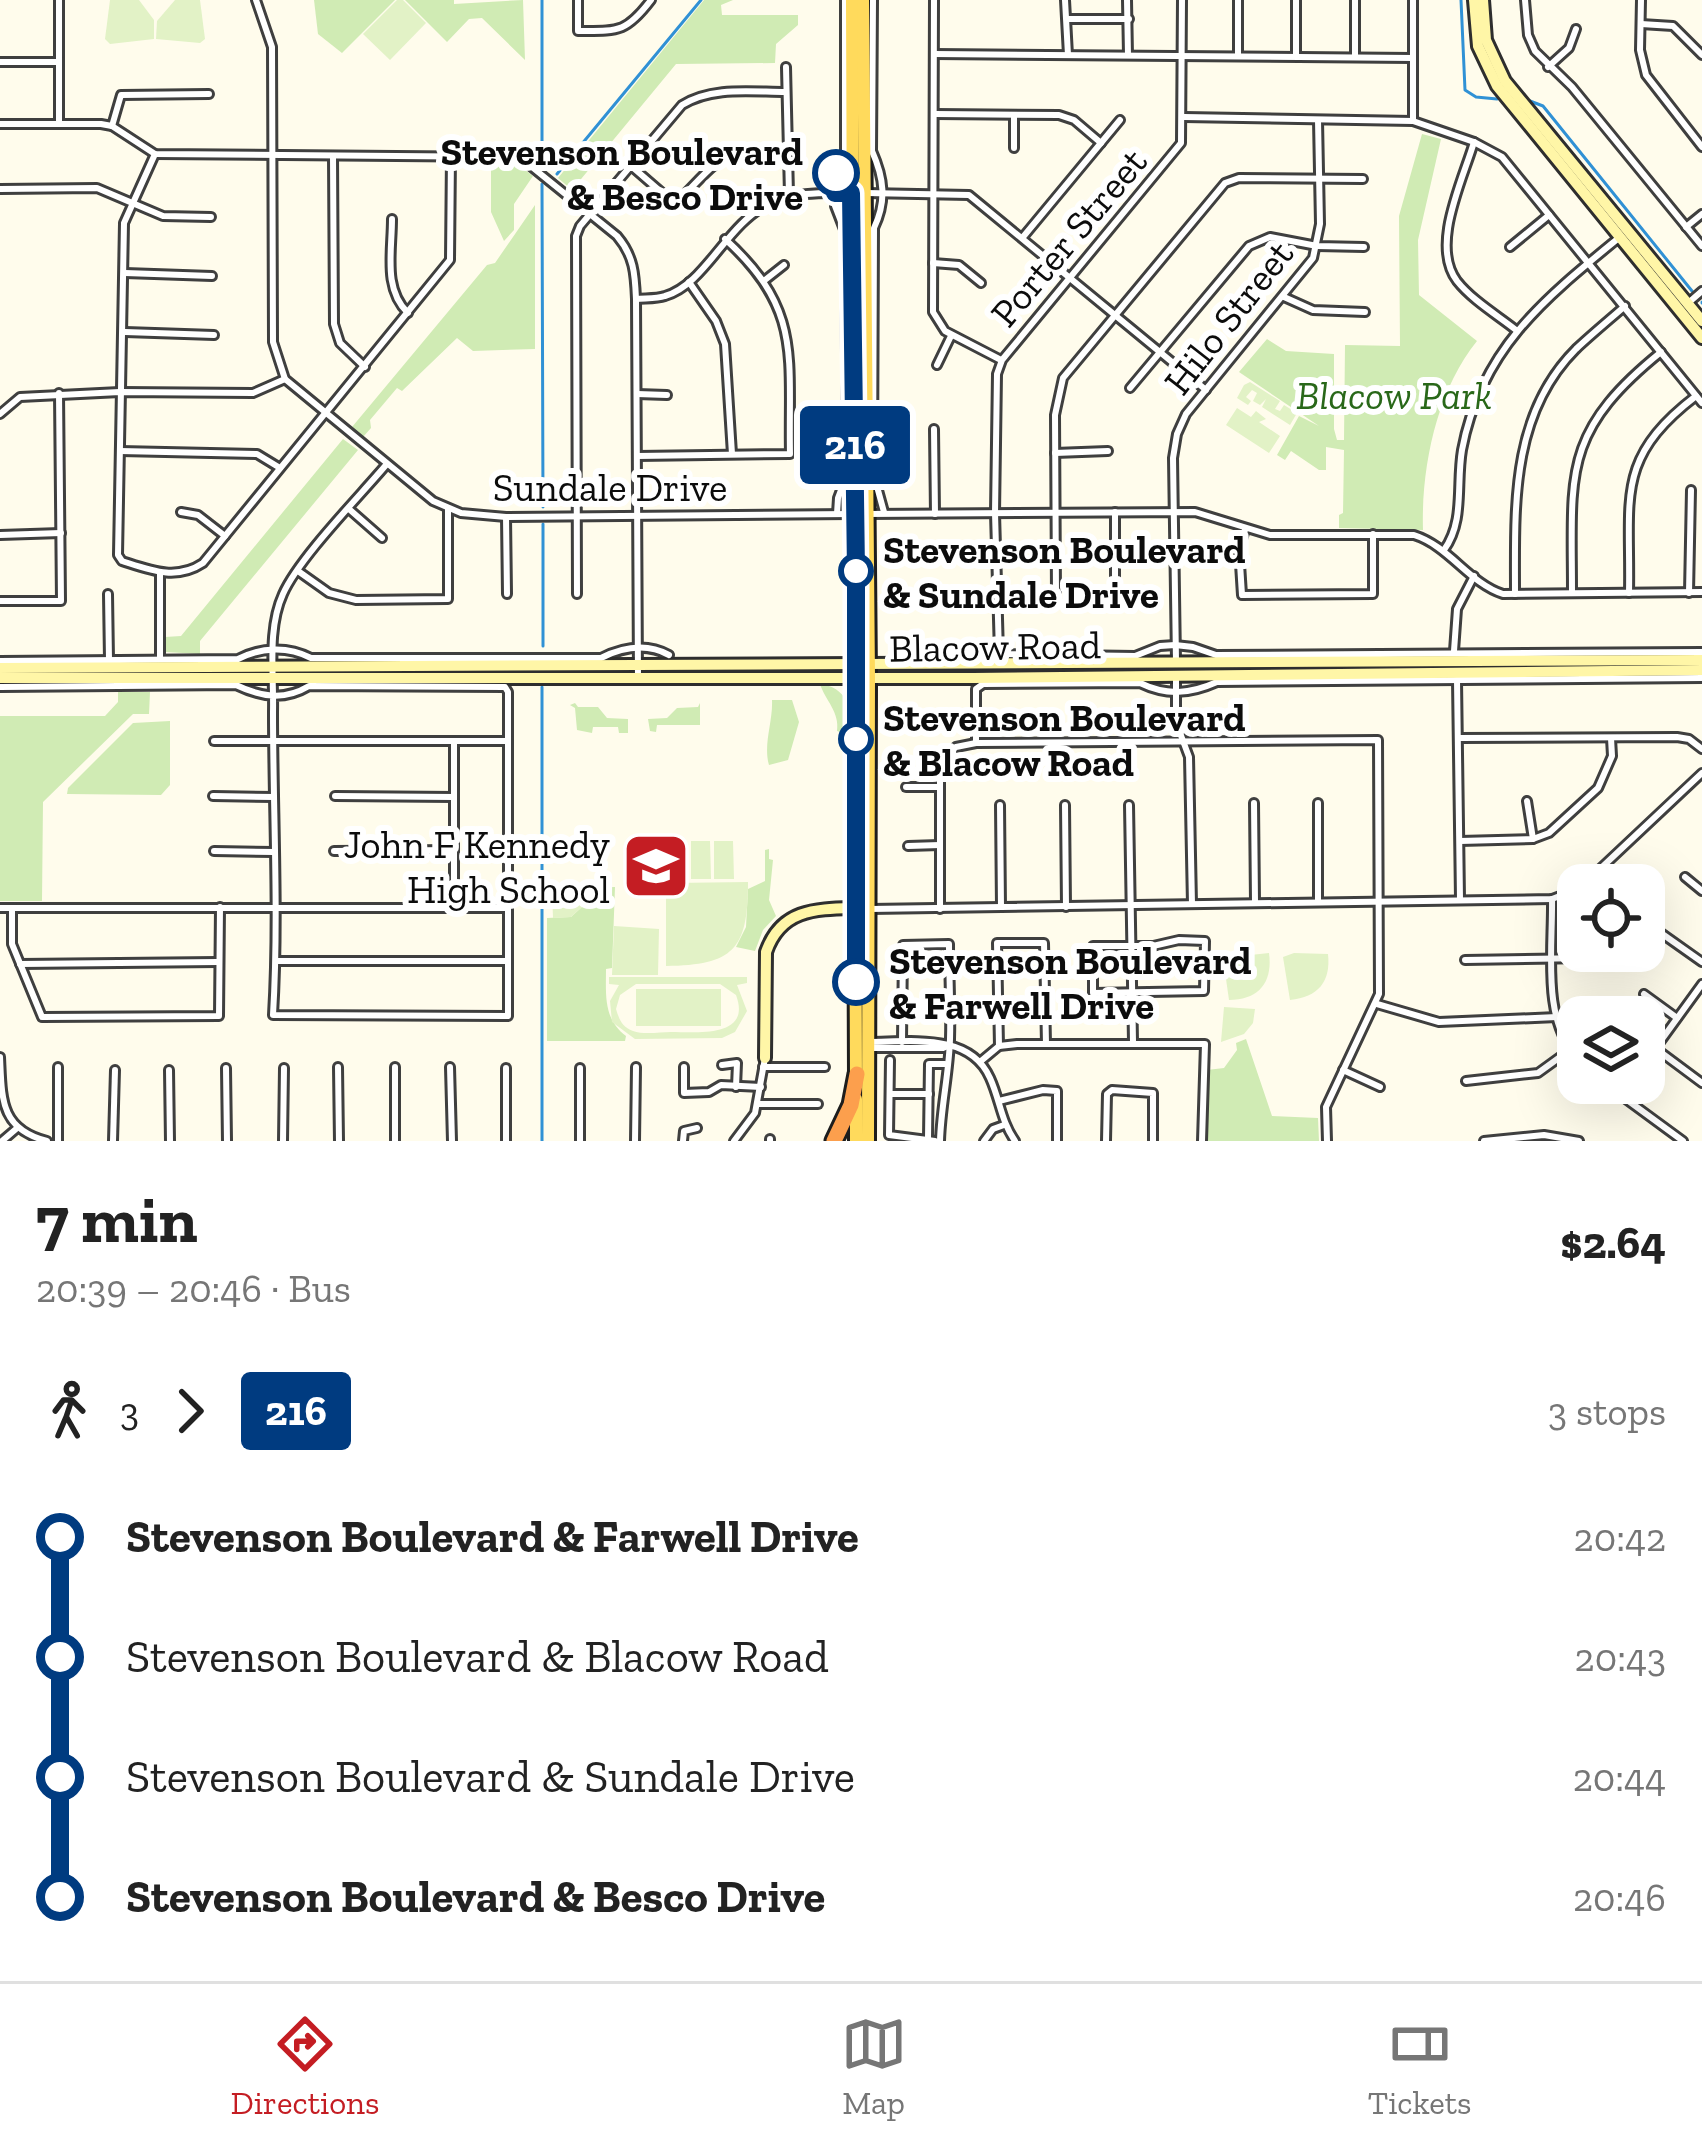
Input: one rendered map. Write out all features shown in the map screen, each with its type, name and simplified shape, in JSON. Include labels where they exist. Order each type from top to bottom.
[{"type":"highway","points":[[834,1141],[851,1105],[856,1074]]},
{"type":"main road","points":[[849,0],[857,193]]},
{"type":"main road","points":[[863,0],[850,514],[863,672]]},
{"type":"main road","points":[[1478,0],[1477,41],[1494,82],[1683,307],[1702,338]]},
{"type":"main road","points":[[1683,307],[1702,322]]},
{"type":"main road","points":[[850,514],[863,672],[856,1141]]},
{"type":"main road","name":"Blacow Road","points":[[637,672],[726,678],[1702,656]]},
{"type":"main road","name":"Blacow Road","points":[[0,664],[274,672],[637,672],[768,666],[863,672]]},
{"type":"main road","points":[[726,678],[768,666]]},
{"type":"main road","name":"Blacow Road","points":[[1176,669],[1702,674]]},
{"type":"main road","name":"Blacow Road","points":[[0,682],[274,672]]},
{"type":"main road","points":[[861,908],[868,1141]]},
{"type":"main road","points":[[764,1063],[766,952],[771,937],[795,915],[814,909],[861,908]]},
{"type":"street","points":[[59,0],[59,123]]},
{"type":"street","points":[[578,0],[578,32],[617,31],[635,21],[651,0]]},
{"type":"street","points":[[849,0],[845,152],[835,180],[835,206],[845,232],[846,254],[847,474],[838,498],[850,514]]},
{"type":"street","points":[[873,0],[872,152],[884,192],[874,228],[873,472],[884,513]]},
{"type":"street","points":[[934,0],[933,312],[952,335],[1002,360]]},
{"type":"street","points":[[1065,0],[1068,55]]},
{"type":"street","points":[[1126,0],[1128,55]]},
{"type":"street","name":"Porter Street","points":[[999,654],[995,384],[1002,360],[1181,143],[1182,0]]},
{"type":"street","points":[[1238,0],[1238,56]]},
{"type":"street","points":[[1296,0],[1296,56]]},
{"type":"street","points":[[1354,0],[1354,58]]},
{"type":"street","points":[[1413,0],[1413,121]]},
{"type":"street","points":[[1525,0],[1528,35],[1548,67],[1572,86],[1702,246]]},
{"type":"street","points":[[1641,0],[1641,64],[1702,148]]},
{"type":"street","points":[[0,414],[20,397],[253,393],[285,379],[273,342],[272,47],[258,1]]},
{"type":"street","points":[[1067,20],[1129,19]]},
{"type":"street","points":[[1640,24],[1673,26],[1702,55]]},
{"type":"street","points":[[1548,67],[1569,48],[1576,29]]},
{"type":"street","points":[[934,54],[1413,58]]},
{"type":"street","points":[[0,62],[58,62]]},
{"type":"street","points":[[787,67],[789,196]]},
{"type":"street","points":[[577,594],[576,236],[682,105],[696,96],[718,92],[786,92]]},
{"type":"street","points":[[112,127],[121,95],[209,94]]},
{"type":"street","points":[[935,114],[1068,117],[1101,143]]},
{"type":"street","points":[[1014,115],[1014,148]]},
{"type":"street","points":[[1184,117],[1413,121],[1502,157],[1699,399],[1668,417],[1638,458],[1631,485],[1629,593]]},
{"type":"street","points":[[1023,237],[1120,120]]},
{"type":"street","name":"Hilo Street","points":[[1192,904],[1190,772],[1176,722],[1173,448],[1186,414],[1305,272],[1317,246],[1318,120]]},
{"type":"street","points":[[0,124],[112,127],[155,154],[514,157],[590,213],[628,250],[635,266],[637,672]]},
{"type":"street","points":[[1474,142],[1449,228],[1447,255],[1460,284],[1516,330]]},
{"type":"street","points":[[630,165],[675,204],[702,173],[729,155],[785,152]]},
{"type":"street","points":[[155,154],[124,224],[118,554],[122,561],[160,573],[194,569],[225,536],[450,260],[451,155]]},
{"type":"street","points":[[333,156],[334,324],[340,343],[365,367]]},
{"type":"street","points":[[1056,595],[1056,400],[1063,378],[1226,182],[1239,178],[1363,179]]},
{"type":"street","points":[[0,189],[97,188],[163,216],[211,217]]},
{"type":"street","points":[[637,299],[664,296],[689,282],[750,215],[789,196],[969,195],[1206,390]]},
{"type":"street","points":[[1686,227],[1702,214]]},
{"type":"street","points":[[1510,247],[1550,215]]},
{"type":"street","points":[[392,218],[394,298],[408,314]]},
{"type":"street","points":[[1444,551],[1458,527],[1459,471],[1467,429],[1494,363],[1516,330],[1557,287],[1623,234]]},
{"type":"street","points":[[1130,388],[1249,246],[1270,237],[1364,248]]},
{"type":"street","points":[[637,456],[790,454],[788,347],[777,300],[765,280],[725,239]]},
{"type":"street","points":[[933,263],[966,268],[981,283]]},
{"type":"street","points":[[765,280],[784,265]]},
{"type":"street","points":[[124,273],[212,276]]},
{"type":"street","points":[[689,282],[716,321],[724,344],[732,455]]},
{"type":"street","points":[[1683,307],[1702,291]]},
{"type":"street","points":[[1284,297],[1312,310],[1365,312]]},
{"type":"street","points":[[1515,594],[1516,489],[1531,418],[1574,351],[1625,306]]},
{"type":"street","points":[[125,332],[214,335]]},
{"type":"street","points":[[937,365],[952,335]]},
{"type":"street","points":[[1572,593],[1573,485],[1588,428],[1627,380],[1660,352]]},
{"type":"street","name":"Sundale Drive","points":[[285,379],[448,509],[506,517],[1209,514],[1270,535],[1414,535],[1444,551],[1491,590],[1515,594],[1702,592]]},
{"type":"street","points":[[0,601],[61,601],[59,393]]},
{"type":"street","points":[[638,394],[667,395]]},
{"type":"street","points":[[934,429],[935,514]]},
{"type":"street","points":[[120,451],[257,454],[281,469]]},
{"type":"street","points":[[1055,453],[1108,451]]},
{"type":"street","points":[[214,741],[273,742],[454,742],[508,741],[508,1016],[273,1015],[276,961],[273,906],[274,852],[273,742],[274,621],[280,600],[298,572],[386,464]]},
{"type":"street","points":[[1689,592],[1691,490]]},
{"type":"street","points":[[349,509],[382,538]]},
{"type":"street","points":[[298,572],[329,593],[356,600],[448,598],[448,509]]},
{"type":"street","points":[[181,512],[198,515],[225,536]]},
{"type":"street","points":[[1114,512],[1115,594]]},
{"type":"street","points":[[506,517],[508,594]]},
{"type":"street","points":[[1245,530],[1239,548],[1242,595],[1373,594],[1373,534]]},
{"type":"street","points":[[0,535],[61,533]]},
{"type":"street","points":[[160,573],[160,659]]},
{"type":"street","points":[[1454,653],[1457,608],[1474,576]]},
{"type":"street","points":[[108,594],[109,660]]},
{"type":"street","points":[[94,610],[108,610]]},
{"type":"street","name":"Blacow Road","points":[[999,654],[1136,656],[1160,646],[1175,646],[1216,656],[1702,656]]},
{"type":"street","name":"Blacow Road","points":[[0,664],[238,659],[253,651],[274,650],[295,650],[310,658],[601,658],[636,647],[669,655]]},
{"type":"street","name":"Blacow Road","points":[[976,743],[977,685],[1140,683],[1158,692],[1195,692],[1217,682],[1702,674]]},
{"type":"street","points":[[1457,680],[1460,899]]},
{"type":"street","name":"Blacow Road","points":[[0,682],[236,685],[257,695],[274,696],[294,695],[309,686],[505,687],[508,741]]},
{"type":"street","points":[[1458,738],[1677,737],[1702,749]]},
{"type":"street","points":[[1460,841],[1533,839],[1549,832],[1598,788],[1612,756],[1611,738]]},
{"type":"street","points":[[940,909],[938,787],[940,761],[946,753],[976,743],[1378,740],[1377,1004],[1326,1107],[1327,1141]]},
{"type":"street","points":[[454,742],[454,906]]},
{"type":"street","points":[[1608,864],[1702,773]]},
{"type":"street","points":[[906,787],[938,787]]},
{"type":"street","points":[[213,796],[274,797]]},
{"type":"street","points":[[335,796],[454,796]]},
{"type":"street","points":[[1527,801],[1533,839]]},
{"type":"street","points":[[1254,803],[1256,902]]},
{"type":"street","points":[[1318,803],[1318,902]]},
{"type":"street","points":[[1000,805],[1000,907]]},
{"type":"street","points":[[1065,805],[1066,908]]},
{"type":"street","points":[[1130,806],[1132,1042]]},
{"type":"street","points":[[908,846],[940,844]]},
{"type":"street","points":[[214,850],[274,852]]},
{"type":"street","points":[[334,851],[454,850]]},
{"type":"street","points":[[1685,877],[1702,891]]},
{"type":"street","points":[[861,908],[1557,897]]},
{"type":"street","points":[[1377,1004],[1439,1022],[1557,1017],[1552,899]]},
{"type":"street","points":[[12,908],[12,944],[42,1017],[219,1016],[220,907]]},
{"type":"street","points":[[0,908],[508,908]]},
{"type":"street","points":[[1665,936],[1702,962]]},
{"type":"street","points":[[1204,941],[1204,991],[1132,993],[1093,993],[1093,946],[1204,941]]},
{"type":"street","points":[[999,1046],[997,944],[1044,943],[1046,1044]]},
{"type":"street","points":[[902,1042],[903,945],[949,944],[950,1045],[934,1140]]},
{"type":"street","points":[[1465,960],[1557,958]]},
{"type":"street","points":[[276,961],[508,961]]},
{"type":"street","points":[[20,964],[218,962]]},
{"type":"street","points":[[1665,1034],[1702,984]]},
{"type":"street","points":[[1644,994],[1677,1018]]},
{"type":"street","points":[[980,1061],[999,1046],[1204,1043],[1202,1141]]},
{"type":"street","points":[[868,1045],[950,1045],[980,1061],[999,1101],[1004,1125],[1015,1141]]},
{"type":"street","points":[[868,1045],[950,1045]]},
{"type":"street","points":[[1665,1055],[1702,1083]]},
{"type":"street","points":[[0,1057],[6,1111],[16,1129],[47,1141]]},
{"type":"street","points":[[1466,1081],[1528,1076],[1557,1058]]},
{"type":"street","points":[[890,1060],[889,1135],[934,1140]]},
{"type":"street","points":[[734,1141],[751,1122],[758,1104],[764,1063],[825,1067]]},
{"type":"street","points":[[722,1065],[737,1064],[736,1087]]},
{"type":"street","points":[[934,1140],[929,1064],[945,1064]]},
{"type":"street","points":[[58,1066],[58,1141]]},
{"type":"street","points":[[338,1067],[339,1141]]},
{"type":"street","points":[[394,1067],[395,1141]]},
{"type":"street","points":[[450,1067],[452,1141]]},
{"type":"street","points":[[635,1141],[636,1067]]},
{"type":"street","points":[[683,1067],[684,1093],[710,1093],[721,1085],[761,1087]]},
{"type":"street","points":[[226,1068],[227,1141]]},
{"type":"street","points":[[283,1141],[284,1068]]},
{"type":"street","points":[[506,1068],[506,1141]]},
{"type":"street","points":[[580,1068],[580,1141]]},
{"type":"street","points":[[113,1141],[115,1070]]},
{"type":"street","points":[[169,1070],[170,1141]]},
{"type":"street","points":[[1343,1070],[1380,1087]]},
{"type":"street","points":[[1106,1141],[1107,1094],[1112,1090],[1153,1093],[1153,1141]]},
{"type":"street","points":[[999,1101],[1057,1091],[1057,1141]]},
{"type":"street","points":[[892,1094],[929,1094]]},
{"type":"street","points":[[758,1104],[818,1104]]},
{"type":"street","points":[[1632,1104],[1682,1141]]},
{"type":"street","points":[[984,1141],[1004,1125]]},
{"type":"street","points":[[683,1141],[684,1131],[697,1128]]},
{"type":"street","points":[[2,1141],[16,1129]]},
{"type":"street","points":[[1658,1141],[1666,1130]]},
{"type":"street","points":[[1484,1141],[1544,1135],[1579,1141]]},
{"type":"green space","points":[[110,0],[139,0],[154,20],[154,39],[110,44],[105,39]]},
{"type":"green space","points":[[175,0],[200,0],[205,39],[200,43],[156,39],[157,21]]},
{"type":"green space","points":[[314,0],[395,0],[342,53],[318,34]]},
{"type":"green space","points":[[397,0],[403,0],[426,23],[390,60],[363,34]]},
{"type":"green space","points":[[405,0],[454,0],[454,4],[523,0],[525,60],[482,18],[469,19],[447,42]]},
{"type":"green space","points":[[704,0],[733,0],[721,5],[722,15],[798,15],[798,25],[776,44],[775,63],[676,64],[572,190],[558,178]]},
{"type":"green space","name":"Blacow Park","points":[[1422,134],[1441,139],[1418,240],[1419,295],[1477,341],[1451,382],[1434,430],[1423,530],[1339,528],[1344,450],[1326,447],[1326,470],[1291,451],[1285,460],[1277,455],[1299,416],[1319,426],[1239,372],[1267,339],[1286,351],[1334,354],[1334,429],[1337,440],[1344,440],[1345,345],[1400,346],[1399,216]]},
{"type":"green space","points":[[491,163],[516,163],[533,176],[514,204],[514,230],[504,241],[491,212]]},
{"type":"green space","points":[[535,205],[535,349],[473,351],[457,338],[402,391],[397,388],[370,420],[371,428],[363,437],[352,427],[487,265],[495,263]]},
{"type":"green space","points":[[1250,382],[1280,401],[1275,409],[1280,411],[1284,405],[1297,413],[1290,425],[1262,407],[1266,399],[1260,405],[1253,401],[1257,393],[1252,390],[1246,397],[1251,401],[1248,405],[1237,398]]},
{"type":"green space","points":[[1237,408],[1251,417],[1256,411],[1266,419],[1259,422],[1280,436],[1269,453],[1226,425]]},
{"type":"green space","points":[[343,439],[358,450],[200,641],[200,654],[166,652],[165,637],[181,636]]},
{"type":"green space","points":[[820,684],[836,690],[846,701],[846,734],[837,731],[834,712]]},
{"type":"green space","points":[[118,692],[150,692],[149,714],[133,714],[43,802],[42,901],[0,901],[0,716],[105,716],[118,702]]},
{"type":"green space","points":[[772,700],[792,700],[799,722],[788,760],[769,765],[767,749]]},
{"type":"green space","points":[[700,703],[700,725],[657,725],[656,732],[650,731],[648,719],[667,718],[677,708]]},
{"type":"green space","points":[[570,705],[598,707],[607,718],[628,719],[628,733],[619,733],[618,727],[593,727],[592,733],[577,730],[575,708]]},
{"type":"green space","points":[[170,721],[170,785],[161,795],[67,794],[133,723]]},
{"type":"green space","points":[[691,841],[710,841],[711,879],[691,879]]},
{"type":"green space","points":[[714,841],[733,841],[734,879],[714,879]]},
{"type":"green space","points":[[769,849],[773,860],[769,900],[776,916],[763,930],[755,951],[736,947],[746,927],[748,889],[765,881],[765,850]]},
{"type":"green space","points":[[748,882],[745,924],[732,949],[707,962],[666,966],[666,889],[672,883]]},
{"type":"green space","points":[[556,887],[584,888],[583,906],[571,917],[553,918]]},
{"type":"green space","points":[[615,887],[612,968],[606,969],[606,997],[625,1041],[547,1041],[547,918],[571,917],[583,906],[584,888]]},
{"type":"green space","points":[[614,926],[659,929],[658,975],[612,975]]},
{"type":"green space","points":[[1269,953],[1269,973],[1262,987],[1248,997],[1229,1000],[1223,958]]},
{"type":"green space","points":[[1328,954],[1328,964],[1321,986],[1290,1000],[1283,957]]},
{"type":"green space","points":[[609,977],[747,977],[747,983],[737,985],[747,1011],[735,1032],[722,1038],[635,1039],[612,1022],[610,1001],[619,985],[609,984]],"holes":[[[636,984],[720,984],[736,995],[739,1009],[730,1026],[720,1030],[637,1032],[624,1025],[616,1009],[620,995]]]},
{"type":"green space","points":[[636,989],[721,989],[721,1026],[636,1026]]},
{"type":"green space","points":[[1224,1007],[1255,1009],[1253,1023],[1244,1034],[1221,1042]]},
{"type":"green space","points":[[1246,1039],[1272,1116],[1318,1118],[1319,1141],[1206,1141],[1207,1070],[1224,1068],[1237,1050],[1236,1043]]},
{"type":"waterway","points":[[542,0],[542,162]]},
{"type":"waterway","points":[[557,174],[701,0]]},
{"type":"waterway","points":[[1461,0],[1465,90],[1476,97],[1497,99]]},
{"type":"waterway","points":[[1530,101],[1543,106],[1692,291]]},
{"type":"waterway","points":[[542,184],[543,507]]},
{"type":"waterway","points":[[543,524],[543,646]]},
{"type":"waterway","points":[[542,687],[542,1141]]},
{"type":"bus line","name":"216","points":[[836,173],[835,193],[851,193],[856,982]]},
{"type":"place","name":"Stevenson Boulevard & Besco Drive","points":[[836,173]]},
{"type":"place","name":"Stevenson Boulevard & Sundale Drive","points":[[856,571]]},
{"type":"place","name":"Stevenson Boulevard & Blacow Road","points":[[856,739]]},
{"type":"place","name":"John F Kennedy High School","points":[[656,866]]},
{"type":"place","name":"Stevenson Boulevard & Farwell Drive","points":[[856,982]]}]
